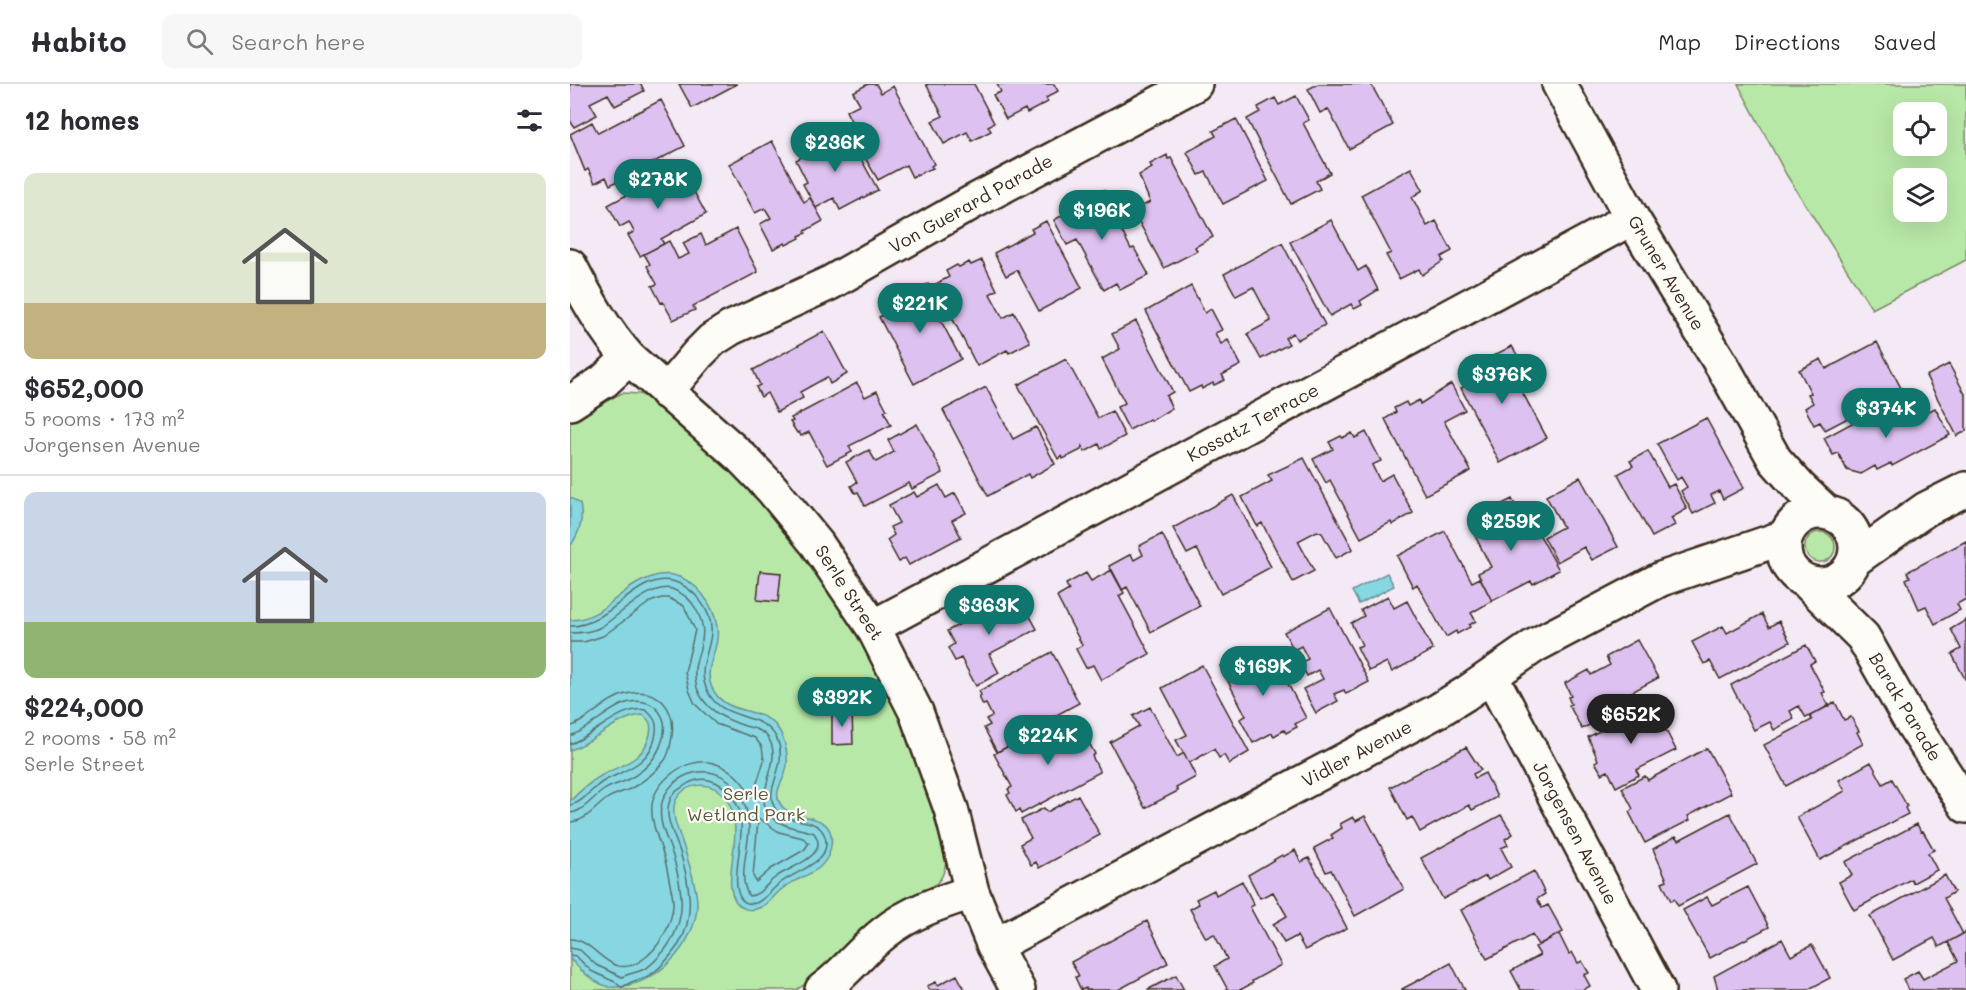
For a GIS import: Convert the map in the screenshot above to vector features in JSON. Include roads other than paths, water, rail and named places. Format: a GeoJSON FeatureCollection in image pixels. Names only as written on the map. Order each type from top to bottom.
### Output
{"type":"FeatureCollection","features":[{"type":"Feature","properties":{"kind":"street","name":"Von Guerard Parade"},"geometry":{"type":"LineString","coordinates":[[666,392],[712,340],[731,328],[830,282],[962,208],[1195,84]]}},
{"type":"Feature","properties":{"kind":"street","name":"Gruner Avenue"},"geometry":{"type":"LineString","coordinates":[[1559,84],[1632,218],[1723,367],[1775,460],[1800,488],[1833,516]]}},
{"type":"Feature","properties":{"kind":"street","name":"Kossatz Terrace"},"geometry":{"type":"LineString","coordinates":[[873,627],[1632,218]]}},
{"type":"Feature","properties":{"kind":"street","name":"Serle Street"},"geometry":{"type":"LineString","coordinates":[[570,266],[600,321],[629,358],[741,457],[772,489],[817,544],[873,627],[916,712],[951,809],[972,892],[994,946],[1018,990]]}},
{"type":"Feature","properties":{"kind":"street"},"geometry":{"type":"LineString","coordinates":[[570,403],[604,381],[629,358]]}},
{"type":"Feature","properties":{"kind":"street","name":"Gruner Avenue"},"geometry":{"type":"LineString","coordinates":[[1775,460],[1785,496],[1788,533]]}},
{"type":"Feature","properties":{"kind":"street"},"geometry":{"type":"LineString","coordinates":[[1926,509],[1879,516],[1809,514],[1798,519],[1788,533],[1784,548],[1785,558],[1790,568],[1802,579],[1819,584],[1831,582],[1842,576],[1852,563],[1926,509],[1966,489]]}},
{"type":"Feature","properties":{"kind":"street"},"geometry":{"type":"LineString","coordinates":[[1833,516],[1847,525],[1855,542],[1852,563]]}},
{"type":"Feature","properties":{"kind":"street","name":"Vidler Avenue"},"geometry":{"type":"LineString","coordinates":[[994,946],[1440,710],[1534,645],[1652,583],[1788,533]]}},
{"type":"Feature","properties":{"kind":"street","name":"Vidler Avenue"},"geometry":{"type":"LineString","coordinates":[[1717,561],[1755,565],[1802,579]]}},
{"type":"Feature","properties":{"kind":"street","name":"Barak Parade"},"geometry":{"type":"LineString","coordinates":[[1852,563],[1863,637]]}},
{"type":"Feature","properties":{"kind":"street","name":"Barak Parade"},"geometry":{"type":"LineString","coordinates":[[1802,579],[1863,637],[1908,717],[1966,806]]}},
{"type":"Feature","properties":{"kind":"street","name":"Jorgensen Avenue"},"geometry":{"type":"LineString","coordinates":[[1491,676],[1658,990]]}},
{"type":"Feature","properties":{"kind":"street"},"geometry":{"type":"LineString","coordinates":[[822,990],[884,933],[906,918],[932,905],[972,892]]}},
{"type":"Feature","properties":{"kind":"water"},"geometry":{"type":"Polygon","coordinates":[[[570,497],[580,504],[581,522],[570,547],[570,497]]]}},
{"type":"Feature","properties":{"kind":"water"},"geometry":{"type":"Polygon","coordinates":[[[1387,573],[1394,586],[1359,604],[1352,591],[1387,573]]]}},
{"type":"Feature","properties":{"kind":"water"},"geometry":{"type":"Polygon","coordinates":[[[658,575],[671,575],[689,582],[708,602],[717,627],[709,676],[715,693],[728,705],[763,716],[777,727],[785,744],[787,756],[785,774],[778,793],[779,801],[787,810],[813,818],[827,827],[831,834],[831,846],[826,860],[816,870],[786,886],[760,908],[751,910],[744,908],[732,895],[731,869],[735,824],[732,810],[725,797],[714,788],[700,785],[686,789],[676,800],[674,812],[695,888],[697,904],[690,935],[670,962],[657,973],[626,986],[609,987],[583,972],[570,959],[570,801],[595,780],[636,757],[647,744],[651,725],[643,715],[633,717],[570,750],[570,620],[590,616],[631,587],[658,575]]]}},
{"type":"Feature","properties":{"kind":"park label","name":"Serle Wetland Park"},"geometry":{"type":"Point","coordinates":[746,804]}}]}
